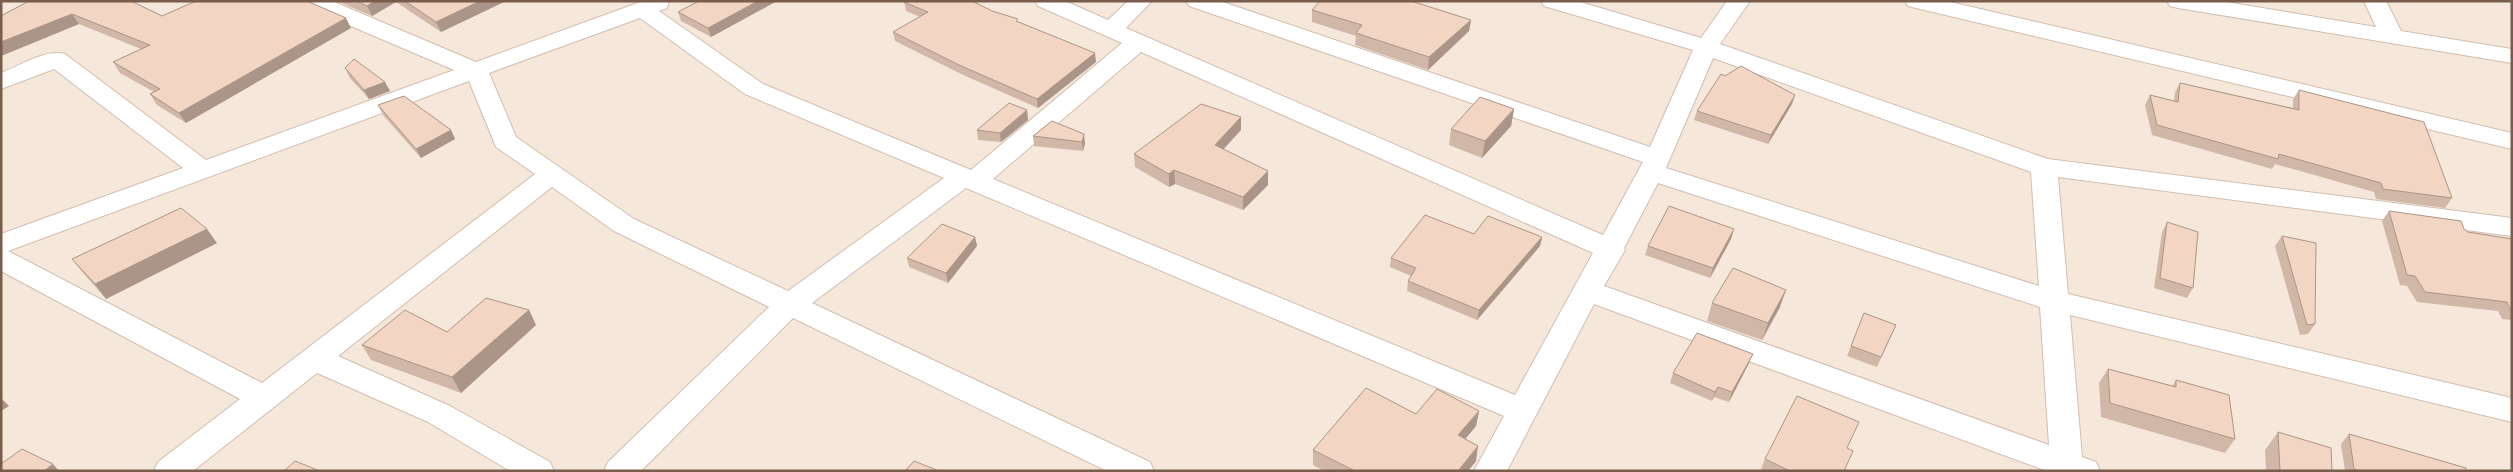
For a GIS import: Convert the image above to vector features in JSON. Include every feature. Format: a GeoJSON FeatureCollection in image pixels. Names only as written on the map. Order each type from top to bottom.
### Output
{"type":"FeatureCollection","features":[{"type":"Feature","properties":{"kind":"street"},"geometry":{"type":"LineString","coordinates":[[312,1],[476,70],[505,141],[624,225],[1138,471]]}},
{"type":"Feature","properties":{"kind":"street"},"geometry":{"type":"LineString","coordinates":[[1046,1],[1611,250]]}},
{"type":"Feature","properties":{"kind":"street"},"geometry":{"type":"LineString","coordinates":[[1110,30],[1141,1]]}},
{"type":"Feature","properties":{"kind":"street"},"geometry":{"type":"LineString","coordinates":[[1197,1],[1655,165],[2054,301],[2512,410]]}},
{"type":"Feature","properties":{"kind":"street"},"geometry":{"type":"LineString","coordinates":[[1552,1],[1706,47],[2044,167],[2512,227]]}},
{"type":"Feature","properties":{"kind":"street"},"geometry":{"type":"LineString","coordinates":[[1490,471],[1589,291],[1655,165],[1706,47],[1739,1]]}},
{"type":"Feature","properties":{"kind":"street"},"geometry":{"type":"LineString","coordinates":[[1916,1],[2512,141]]}},
{"type":"Feature","properties":{"kind":"street"},"geometry":{"type":"LineString","coordinates":[[2178,1],[2512,56]]}},
{"type":"Feature","properties":{"kind":"street"},"geometry":{"type":"LineString","coordinates":[[2375,1],[2392,36]]}},
{"type":"Feature","properties":{"kind":"street"},"geometry":{"type":"LineString","coordinates":[[1,244],[652,5],[754,89],[1523,411]]}},
{"type":"Feature","properties":{"kind":"street"},"geometry":{"type":"LineString","coordinates":[[620,471],[790,304],[968,179],[1138,42]]}},
{"type":"Feature","properties":{"kind":"street"},"geometry":{"type":"LineString","coordinates":[[1,82],[57,59],[203,170]]}},
{"type":"Feature","properties":{"kind":"street"},"geometry":{"type":"LineString","coordinates":[[1589,291],[2075,467],[2054,301],[2044,167]]}},
{"type":"Feature","properties":{"kind":"street"},"geometry":{"type":"LineString","coordinates":[[170,471],[552,174]]}},
{"type":"Feature","properties":{"kind":"street"},"geometry":{"type":"LineString","coordinates":[[1,259],[262,398]]}},
{"type":"Feature","properties":{"kind":"street"},"geometry":{"type":"LineString","coordinates":[[313,358],[438,414],[538,471]]}},
{"type":"Feature","properties":{"kind":"shaded area"},"geometry":{"type":"Polygon","coordinates":[[[1,1],[2512,1],[2512,471],[1,471],[1,1]]]}},
{"type":"Feature","properties":{"kind":"building"},"geometry":{"type":"Polygon","coordinates":[[[29,1],[131,1],[162,16],[196,1],[307,1],[346,18],[179,113],[150,94],[160,89],[113,62],[150,45],[72,14],[1,42],[1,16],[29,1]]]}},
{"type":"Feature","properties":{"kind":"building"},"geometry":{"type":"Polygon","coordinates":[[[357,1],[375,1],[367,6],[357,1]]]}},
{"type":"Feature","properties":{"kind":"building"},"geometry":{"type":"Polygon","coordinates":[[[405,1],[480,1],[436,22],[405,1]]]}},
{"type":"Feature","properties":{"kind":"building"},"geometry":{"type":"Polygon","coordinates":[[[699,1],[758,1],[708,28],[678,12],[699,1]]]}},
{"type":"Feature","properties":{"kind":"building"},"geometry":{"type":"Polygon","coordinates":[[[972,1],[1095,53],[1037,99],[959,65],[893,32],[928,12],[904,2],[972,1]]]}},
{"type":"Feature","properties":{"kind":"building"},"geometry":{"type":"Polygon","coordinates":[[[1320,1],[1411,1],[1471,20],[1429,57],[1356,33],[1362,25],[1312,10],[1320,1]]]}},
{"type":"Feature","properties":{"kind":"building"},"geometry":{"type":"Polygon","coordinates":[[[354,59],[385,82],[364,90],[345,68],[354,59]]]}},
{"type":"Feature","properties":{"kind":"building"},"geometry":{"type":"Polygon","coordinates":[[[1741,66],[1795,95],[1771,135],[1697,111],[1721,74],[1725,76],[1741,66]]]}},
{"type":"Feature","properties":{"kind":"building"},"geometry":{"type":"Polygon","coordinates":[[[2180,83],[2299,110],[2299,90],[2424,122],[2452,198],[2383,189],[2381,183],[2279,154],[2278,159],[2157,125],[2150,95],[2178,102],[2180,83]]]}},
{"type":"Feature","properties":{"kind":"building"},"geometry":{"type":"Polygon","coordinates":[[[404,96],[451,130],[416,149],[378,105],[404,96]]]}},
{"type":"Feature","properties":{"kind":"building"},"geometry":{"type":"Polygon","coordinates":[[[1480,97],[1514,109],[1485,141],[1451,129],[1480,97]]]}},
{"type":"Feature","properties":{"kind":"building"},"geometry":{"type":"Polygon","coordinates":[[[1009,103],[1027,110],[1000,133],[977,130],[1009,103]]]}},
{"type":"Feature","properties":{"kind":"building"},"geometry":{"type":"Polygon","coordinates":[[[1201,104],[1241,117],[1215,145],[1268,171],[1243,197],[1174,170],[1169,174],[1134,154],[1201,104]]]}},
{"type":"Feature","properties":{"kind":"building"},"geometry":{"type":"Polygon","coordinates":[[[1052,121],[1084,134],[1082,142],[1033,136],[1052,121]]]}},
{"type":"Feature","properties":{"kind":"building"},"geometry":{"type":"Polygon","coordinates":[[[1669,206],[1734,229],[1713,268],[1648,246],[1669,206]]]}},
{"type":"Feature","properties":{"kind":"building"},"geometry":{"type":"Polygon","coordinates":[[[181,208],[207,229],[95,284],[72,259],[181,208]]]}},
{"type":"Feature","properties":{"kind":"building"},"geometry":{"type":"Polygon","coordinates":[[[2389,211],[2461,221],[2464,229],[2468,232],[2512,239],[2512,309],[2510,309],[2507,302],[2425,292],[2415,276],[2407,275],[2389,211]]]}},
{"type":"Feature","properties":{"kind":"building"},"geometry":{"type":"Polygon","coordinates":[[[1425,215],[1474,234],[1488,216],[1542,237],[1479,310],[1408,281],[1416,268],[1391,258],[1425,215]]]}},
{"type":"Feature","properties":{"kind":"building"},"geometry":{"type":"Polygon","coordinates":[[[2167,222],[2198,232],[2193,288],[2160,278],[2167,222]]]}},
{"type":"Feature","properties":{"kind":"building"},"geometry":{"type":"Polygon","coordinates":[[[942,224],[975,237],[946,273],[907,258],[942,224]]]}},
{"type":"Feature","properties":{"kind":"building"},"geometry":{"type":"Polygon","coordinates":[[[2282,236],[2316,243],[2315,324],[2307,325],[2282,236]]]}},
{"type":"Feature","properties":{"kind":"building"},"geometry":{"type":"Polygon","coordinates":[[[1733,268],[1786,290],[1768,323],[1712,303],[1733,268]]]}},
{"type":"Feature","properties":{"kind":"building"},"geometry":{"type":"Polygon","coordinates":[[[486,298],[529,310],[452,377],[362,345],[405,310],[447,332],[486,298]]]}},
{"type":"Feature","properties":{"kind":"building"},"geometry":{"type":"Polygon","coordinates":[[[1864,313],[1896,325],[1881,357],[1851,346],[1864,313]]]}},
{"type":"Feature","properties":{"kind":"building"},"geometry":{"type":"Polygon","coordinates":[[[1697,333],[1753,354],[1732,392],[1718,387],[1715,392],[1673,373],[1697,333]]]}},
{"type":"Feature","properties":{"kind":"building"},"geometry":{"type":"Polygon","coordinates":[[[2108,369],[2176,387],[2176,380],[2229,395],[2235,439],[2110,403],[2108,369]]]}},
{"type":"Feature","properties":{"kind":"building"},"geometry":{"type":"Polygon","coordinates":[[[1366,388],[1416,414],[1437,389],[1479,411],[1458,435],[1478,446],[1458,471],[1355,471],[1313,450],[1366,388]]]}},
{"type":"Feature","properties":{"kind":"building"},"geometry":{"type":"Polygon","coordinates":[[[1797,396],[1859,422],[1847,448],[1853,451],[1844,471],[1790,471],[1765,459],[1797,396]]]}},
{"type":"Feature","properties":{"kind":"building"},"geometry":{"type":"Polygon","coordinates":[[[2278,432],[2331,448],[2332,471],[2280,471],[2278,432]]]}},
{"type":"Feature","properties":{"kind":"building"},"geometry":{"type":"Polygon","coordinates":[[[2349,434],[2466,468],[2466,471],[2359,471],[2354,469],[2349,434]]]}},
{"type":"Feature","properties":{"kind":"building"},"geometry":{"type":"Polygon","coordinates":[[[22,449],[53,464],[44,471],[1,471],[1,464],[22,449]]]}},
{"type":"Feature","properties":{"kind":"building"},"geometry":{"type":"Polygon","coordinates":[[[295,461],[320,471],[284,471],[295,461]]]}},
{"type":"Feature","properties":{"kind":"building"},"geometry":{"type":"Polygon","coordinates":[[[914,461],[939,471],[905,471],[914,461]]]}}]}
